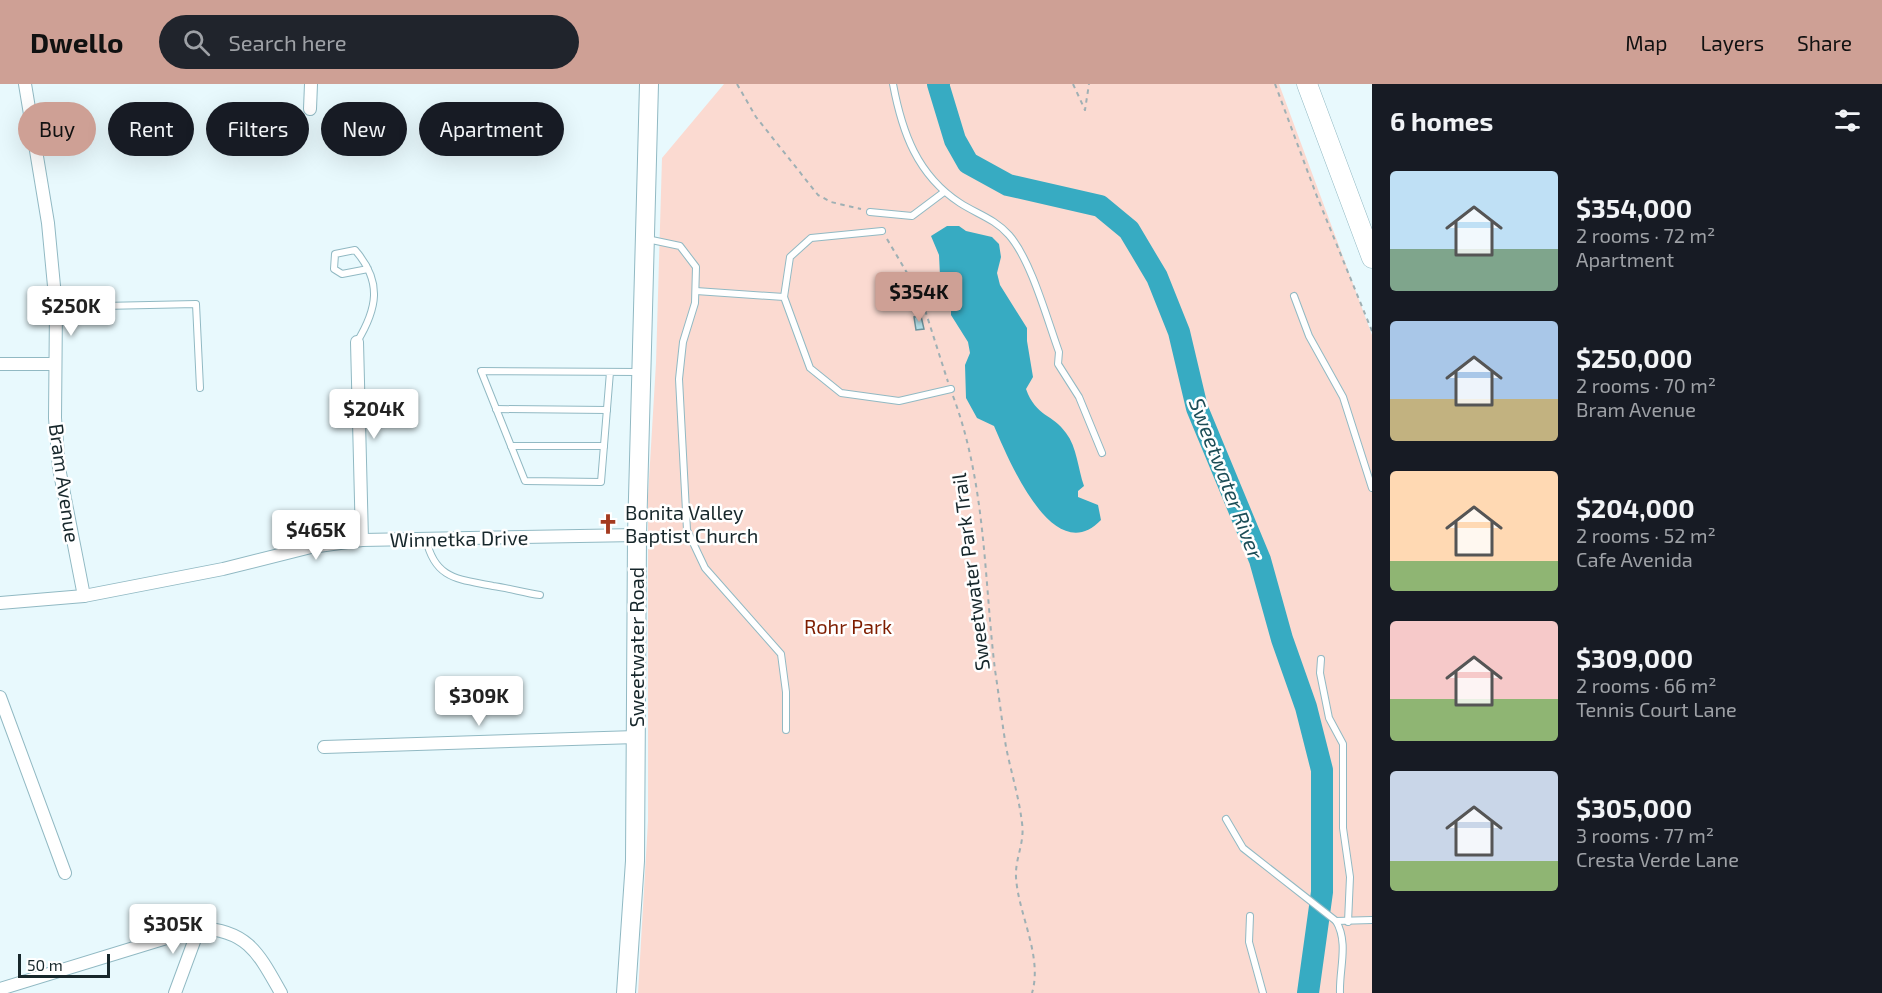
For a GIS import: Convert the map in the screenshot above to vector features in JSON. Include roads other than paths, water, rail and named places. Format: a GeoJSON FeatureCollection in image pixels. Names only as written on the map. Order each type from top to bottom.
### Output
{"type":"FeatureCollection","features":[{"type":"Feature","properties":{"kind":"main road","name":"Sweetwater Road"},"geometry":{"type":"LineString","coordinates":[[626,993],[635,861],[637,535],[650,84]]}},
{"type":"Feature","properties":{"kind":"main road"},"geometry":{"type":"LineString","coordinates":[[1307,84],[1372,258]]}},
{"type":"Feature","properties":{"kind":"street","name":"Bram Avenue"},"geometry":{"type":"LineString","coordinates":[[25,84],[48,223],[56,307],[55,418],[59,468],[84,596]]}},
{"type":"Feature","properties":{"kind":"street"},"geometry":{"type":"LineString","coordinates":[[310,109],[311,84]]}},
{"type":"Feature","properties":{"kind":"street"},"geometry":{"type":"LineString","coordinates":[[357,342],[362,540]]}},
{"type":"Feature","properties":{"kind":"street"},"geometry":{"type":"LineString","coordinates":[[0,364],[56,363]]}},
{"type":"Feature","properties":{"kind":"street","name":"Winnetka Drive"},"geometry":{"type":"LineString","coordinates":[[0,603],[84,596],[223,569],[311,547],[362,540],[637,535]]}},
{"type":"Feature","properties":{"kind":"street"},"geometry":{"type":"LineString","coordinates":[[0,697],[65,873]]}},
{"type":"Feature","properties":{"kind":"street"},"geometry":{"type":"LineString","coordinates":[[324,747],[636,738]]}},
{"type":"Feature","properties":{"kind":"street"},"geometry":{"type":"LineString","coordinates":[[0,989],[199,928],[220,929],[243,938],[260,956],[281,993]]}},
{"type":"Feature","properties":{"kind":"street"},"geometry":{"type":"LineString","coordinates":[[175,993],[199,928]]}},
{"type":"Feature","properties":{"kind":"lane"},"geometry":{"type":"LineString","coordinates":[[893,84],[899,117],[910,148],[924,170],[944,192],[995,221],[1010,236],[1023,258],[1059,352],[1058,364],[1079,397],[1102,453]]}},
{"type":"Feature","properties":{"kind":"lane"},"geometry":{"type":"LineString","coordinates":[[870,212],[912,216],[944,192]]}},
{"type":"Feature","properties":{"kind":"lane"},"geometry":{"type":"LineString","coordinates":[[882,231],[811,238],[790,257],[784,297],[810,368],[841,393],[899,401],[951,389]]}},
{"type":"Feature","properties":{"kind":"lane"},"geometry":{"type":"LineString","coordinates":[[646,239],[680,246],[696,267],[695,303],[683,342],[679,379],[687,530],[705,568],[781,654],[786,692],[786,730]]}},
{"type":"Feature","properties":{"kind":"lane"},"geometry":{"type":"LineString","coordinates":[[357,342],[368,323],[375,302],[368,269],[355,250],[335,254],[334,269],[342,274],[368,269]]}},
{"type":"Feature","properties":{"kind":"lane"},"geometry":{"type":"LineString","coordinates":[[696,291],[784,297]]}},
{"type":"Feature","properties":{"kind":"lane"},"geometry":{"type":"LineString","coordinates":[[1294,296],[1310,336],[1343,397],[1372,488]]}},
{"type":"Feature","properties":{"kind":"lane"},"geometry":{"type":"LineString","coordinates":[[56,307],[196,304],[200,388]]}},
{"type":"Feature","properties":{"kind":"lane"},"geometry":{"type":"LineString","coordinates":[[610,372],[601,482],[525,481],[482,371],[641,372]]}},
{"type":"Feature","properties":{"kind":"lane"},"geometry":{"type":"LineString","coordinates":[[496,409],[607,410]]}},
{"type":"Feature","properties":{"kind":"lane"},"geometry":{"type":"LineString","coordinates":[[511,446],[604,446]]}},
{"type":"Feature","properties":{"kind":"lane"},"geometry":{"type":"LineString","coordinates":[[426,539],[429,554],[447,575],[476,584],[540,595]]}},
{"type":"Feature","properties":{"kind":"lane"},"geometry":{"type":"LineString","coordinates":[[1321,659],[1320,673],[1329,718],[1343,744],[1343,828],[1350,877],[1348,922]]}},
{"type":"Feature","properties":{"kind":"lane"},"geometry":{"type":"LineString","coordinates":[[1226,819],[1243,848],[1301,891],[1336,921],[1342,944],[1340,993]]}},
{"type":"Feature","properties":{"kind":"lane"},"geometry":{"type":"LineString","coordinates":[[1250,916],[1249,942],[1263,993]]}},
{"type":"Feature","properties":{"kind":"lane"},"geometry":{"type":"LineString","coordinates":[[1336,921],[1372,920]]}},
{"type":"Feature","properties":{"kind":"water"},"geometry":{"type":"Polygon","coordinates":[[[947,226],[959,226],[966,231],[992,237],[999,244],[1001,257],[997,273],[1000,285],[1027,328],[1033,377],[1026,389],[1035,405],[1056,422],[1070,439],[1084,486],[1078,491],[1078,497],[1098,505],[1101,520],[1083,532],[1066,531],[1050,521],[1035,504],[1021,483],[994,426],[977,418],[966,398],[965,365],[970,353],[968,342],[951,315],[951,307],[940,276],[939,255],[931,236],[947,226]]]}},
{"type":"Feature","properties":{"kind":"water"},"geometry":{"type":"Polygon","coordinates":[[[1314,791],[1320,791],[1318,904],[1305,993],[1302,993],[1314,904],[1314,791]]]}},
{"type":"Feature","properties":{"kind":"waterway","name":"Sweetwater River"},"geometry":{"type":"LineString","coordinates":[[938,84],[955,140],[968,163],[1008,185],[1100,206],[1129,230],[1157,277],[1179,332],[1197,408],[1260,560],[1282,639],[1306,707],[1322,770],[1322,892],[1308,993]]}},
{"type":"Feature","properties":{"kind":"waterway"},"geometry":{"type":"LineString","coordinates":[[940,91],[948,84]]}},
{"type":"Feature","properties":{"kind":"place","name":"Bonita Valley Baptist Church"},"geometry":{"type":"Point","coordinates":[608,524]}},
{"type":"Feature","properties":{"kind":"park label","name":"Rohr Park"},"geometry":{"type":"Point","coordinates":[848,626]}}]}
